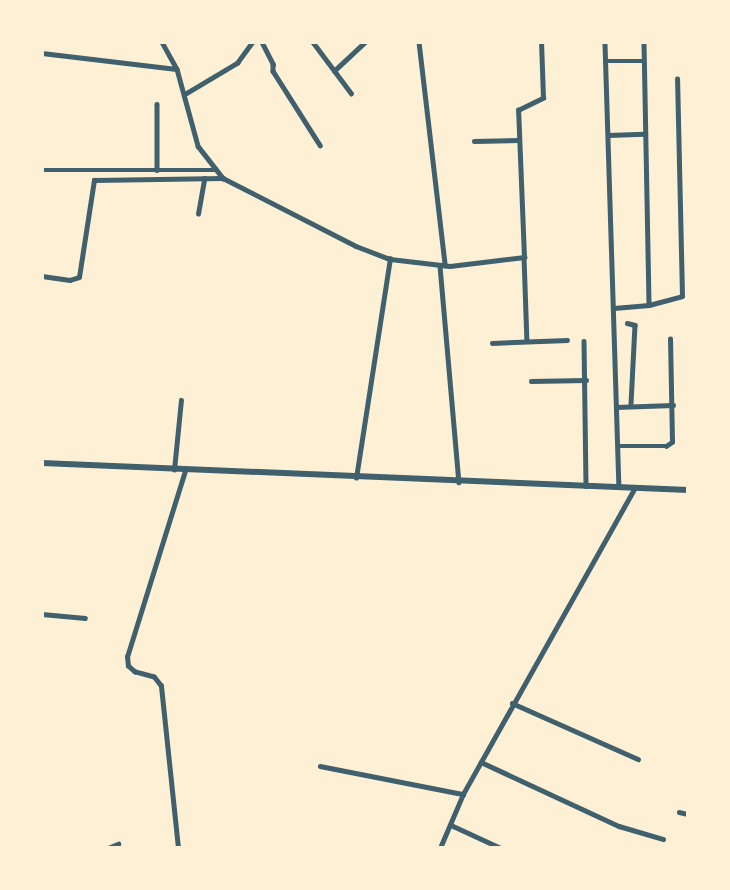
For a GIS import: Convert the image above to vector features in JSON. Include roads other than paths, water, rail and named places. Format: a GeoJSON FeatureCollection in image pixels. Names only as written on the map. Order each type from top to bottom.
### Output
{"type":"FeatureCollection","features":[{"type":"Feature","properties":{"kind":"street"},"geometry":{"type":"LineString","coordinates":[[162,42],[177,69],[198,146],[214,170],[223,178],[314,226],[390,259],[442,265],[524,258]]}},
{"type":"Feature","properties":{"kind":"street"},"geometry":{"type":"LineString","coordinates":[[185,94],[237,63],[252,42]]}},
{"type":"Feature","properties":{"kind":"street"},"geometry":{"type":"LineString","coordinates":[[262,42],[273,63],[273,71],[320,145]]}},
{"type":"Feature","properties":{"kind":"street"},"geometry":{"type":"LineString","coordinates":[[313,42],[351,93]]}},
{"type":"Feature","properties":{"kind":"street"},"geometry":{"type":"LineString","coordinates":[[334,70],[364,42]]}},
{"type":"Feature","properties":{"kind":"street"},"geometry":{"type":"LineString","coordinates":[[419,42],[442,265],[459,482]]}},
{"type":"Feature","properties":{"kind":"street"},"geometry":{"type":"LineString","coordinates":[[527,341],[519,107],[543,98],[541,42]]}},
{"type":"Feature","properties":{"kind":"street"},"geometry":{"type":"LineString","coordinates":[[644,42],[649,305]]}},
{"type":"Feature","properties":{"kind":"street"},"geometry":{"type":"LineString","coordinates":[[605,44],[616,407],[620,446],[619,487]]}},
{"type":"Feature","properties":{"kind":"street"},"geometry":{"type":"LineString","coordinates":[[42,53],[177,69]]}},
{"type":"Feature","properties":{"kind":"street"},"geometry":{"type":"LineString","coordinates":[[605,61],[644,61]]}},
{"type":"Feature","properties":{"kind":"street"},"geometry":{"type":"LineString","coordinates":[[614,308],[649,305],[679,299],[684,292],[677,79]]}},
{"type":"Feature","properties":{"kind":"street"},"geometry":{"type":"LineString","coordinates":[[157,104],[157,170]]}},
{"type":"Feature","properties":{"kind":"street"},"geometry":{"type":"LineString","coordinates":[[608,135],[644,134]]}},
{"type":"Feature","properties":{"kind":"street"},"geometry":{"type":"LineString","coordinates":[[474,141],[519,140]]}},
{"type":"Feature","properties":{"kind":"street"},"geometry":{"type":"LineString","coordinates":[[42,170],[214,170]]}},
{"type":"Feature","properties":{"kind":"street"},"geometry":{"type":"LineString","coordinates":[[198,214],[204,178]]}},
{"type":"Feature","properties":{"kind":"street"},"geometry":{"type":"LineString","coordinates":[[42,276],[70,280],[79,277],[94,180],[223,178]]}},
{"type":"Feature","properties":{"kind":"street"},"geometry":{"type":"LineString","coordinates":[[356,478],[390,259]]}},
{"type":"Feature","properties":{"kind":"street"},"geometry":{"type":"LineString","coordinates":[[627,323],[635,325],[631,405]]}},
{"type":"Feature","properties":{"kind":"street"},"geometry":{"type":"LineString","coordinates":[[620,446],[666,446],[672,442],[670,339]]}},
{"type":"Feature","properties":{"kind":"street"},"geometry":{"type":"LineString","coordinates":[[492,343],[567,340]]}},
{"type":"Feature","properties":{"kind":"street"},"geometry":{"type":"LineString","coordinates":[[584,341],[586,486]]}},
{"type":"Feature","properties":{"kind":"street"},"geometry":{"type":"LineString","coordinates":[[531,381],[586,380]]}},
{"type":"Feature","properties":{"kind":"street"},"geometry":{"type":"LineString","coordinates":[[174,470],[181,399]]}},
{"type":"Feature","properties":{"kind":"street"},"geometry":{"type":"LineString","coordinates":[[616,407],[673,405]]}},
{"type":"Feature","properties":{"kind":"street"},"geometry":{"type":"LineString","coordinates":[[42,463],[185,471],[688,490]]}},
{"type":"Feature","properties":{"kind":"street"},"geometry":{"type":"LineString","coordinates":[[178,848],[161,686],[154,678],[135,672],[128,666],[127,657],[185,471]]}},
{"type":"Feature","properties":{"kind":"street"},"geometry":{"type":"LineString","coordinates":[[440,848],[463,794],[512,703],[635,488]]}},
{"type":"Feature","properties":{"kind":"street"},"geometry":{"type":"LineString","coordinates":[[42,614],[85,618]]}},
{"type":"Feature","properties":{"kind":"street"},"geometry":{"type":"LineString","coordinates":[[512,703],[638,759]]}},
{"type":"Feature","properties":{"kind":"street"},"geometry":{"type":"LineString","coordinates":[[481,762],[619,826],[663,839]]}},
{"type":"Feature","properties":{"kind":"street"},"geometry":{"type":"LineString","coordinates":[[320,766],[463,794]]}},
{"type":"Feature","properties":{"kind":"street"},"geometry":{"type":"LineString","coordinates":[[679,812],[688,814]]}},
{"type":"Feature","properties":{"kind":"street"},"geometry":{"type":"LineString","coordinates":[[451,825],[501,848]]}},
{"type":"Feature","properties":{"kind":"street"},"geometry":{"type":"LineString","coordinates":[[108,848],[118,844]]}}]}
